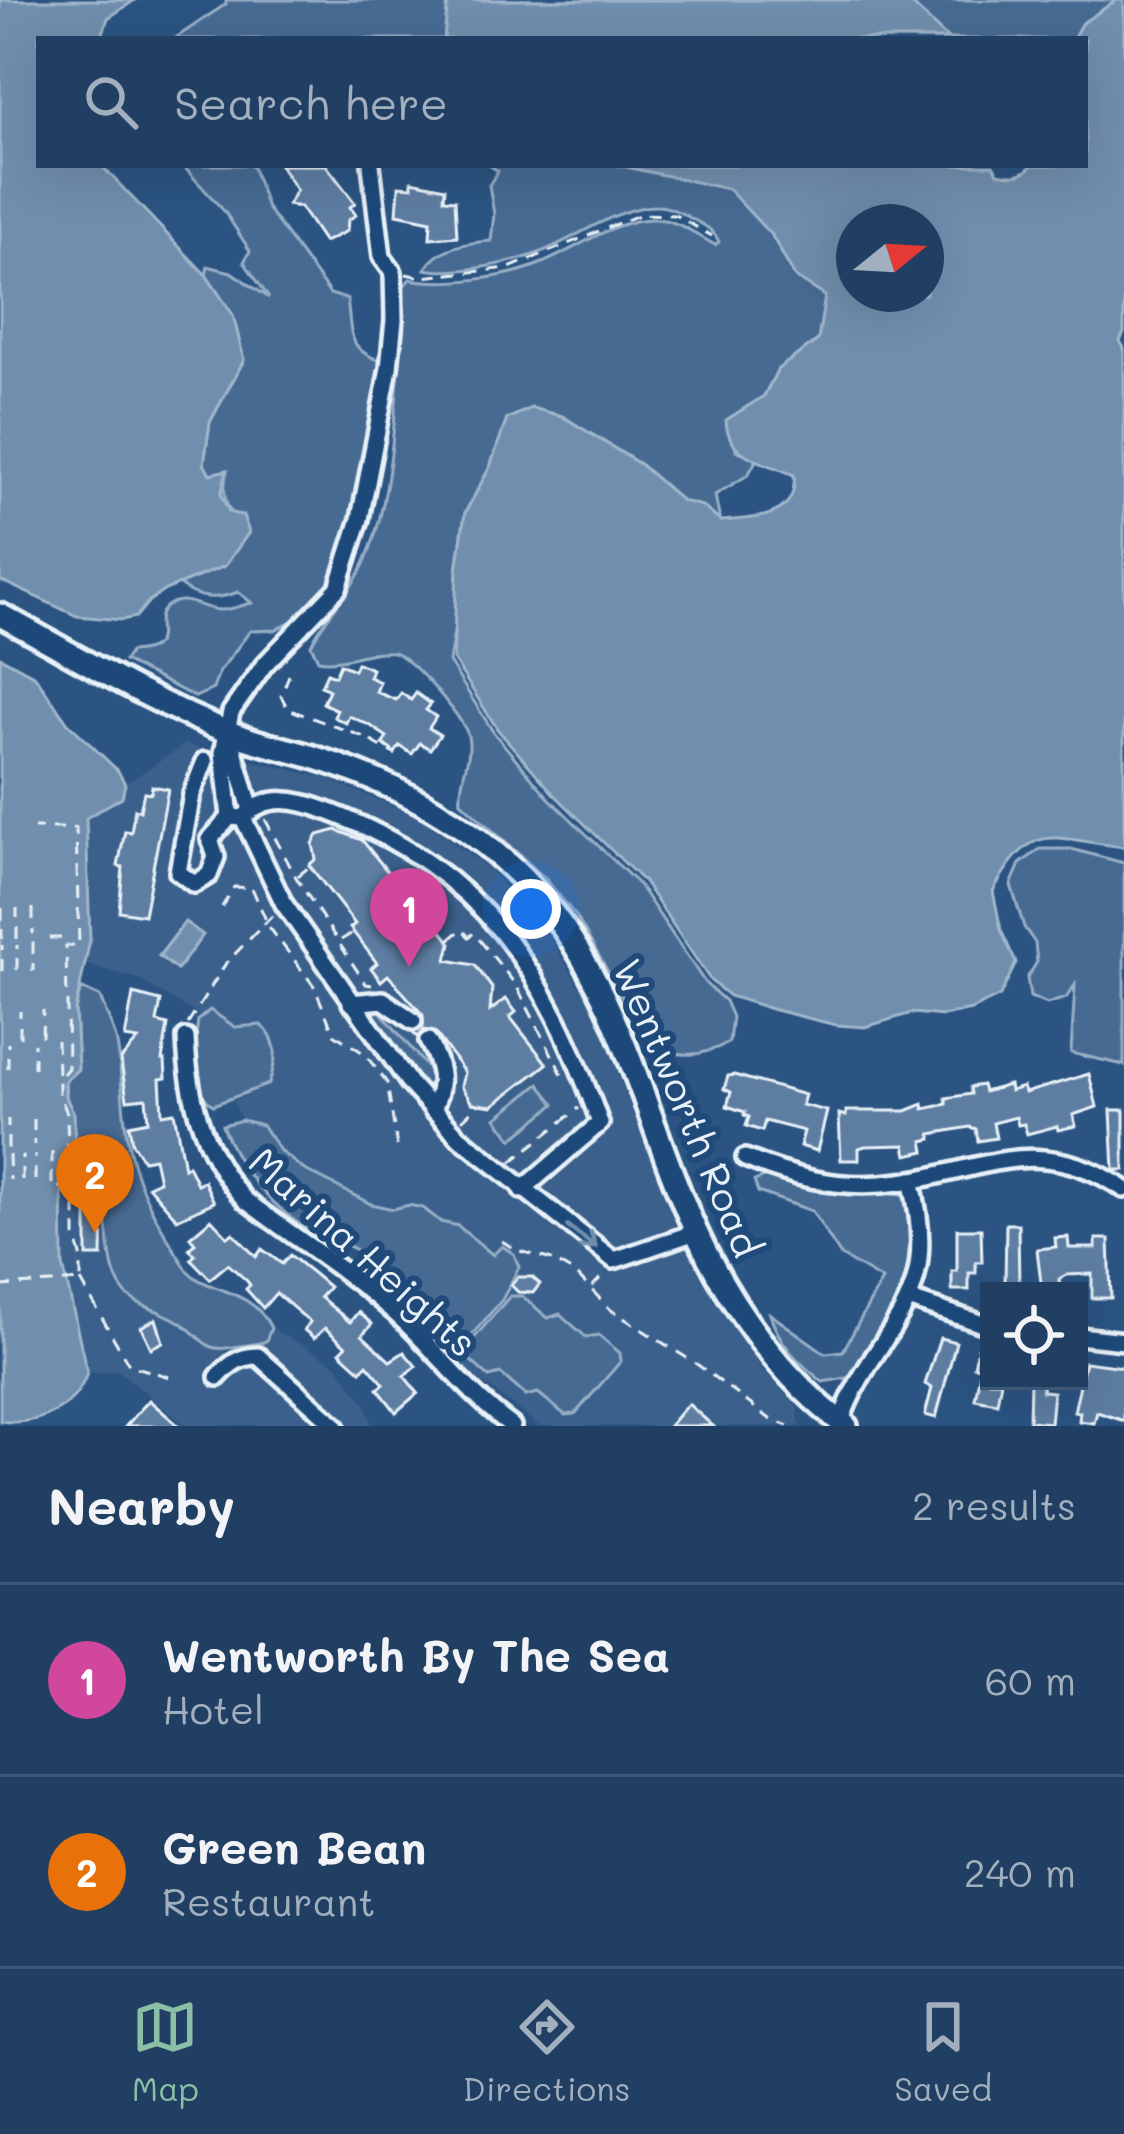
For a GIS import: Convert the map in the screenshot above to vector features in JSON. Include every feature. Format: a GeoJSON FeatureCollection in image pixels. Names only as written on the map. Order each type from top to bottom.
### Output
{"type":"FeatureCollection","features":[{"type":"Feature","properties":{"kind":"main road","name":"Wentworth Road"},"geometry":{"type":"LineString","coordinates":[[0,615],[229,733],[360,772],[424,802],[483,843],[535,892],[578,949],[612,1012],[696,1232],[751,1326],[839,1425]]}},
{"type":"Feature","properties":{"kind":"street"},"geometry":{"type":"LineString","coordinates":[[371,168],[382,257],[393,272],[389,368],[348,566],[338,588],[257,673],[232,712],[229,733],[246,813],[284,904],[351,1003],[459,1137],[614,1260],[696,1232]]}},
{"type":"Feature","properties":{"kind":"street"},"geometry":{"type":"LineString","coordinates":[[205,761],[192,794],[178,872],[194,884],[204,881],[214,866],[210,839]]}},
{"type":"Feature","properties":{"kind":"street"},"geometry":{"type":"LineString","coordinates":[[183,843],[198,844],[246,813],[293,800],[376,831],[412,852],[480,906],[523,956],[565,1031],[600,1123],[522,1190]]}},
{"type":"Feature","properties":{"kind":"street"},"geometry":{"type":"LineString","coordinates":[[351,1003],[383,1000],[413,1021]]}},
{"type":"Feature","properties":{"kind":"street","name":"Marina Heights"},"geometry":{"type":"LineString","coordinates":[[185,1038],[198,1116],[215,1160],[230,1183],[245,1200],[358,1281],[468,1391],[512,1426]]}},
{"type":"Feature","properties":{"kind":"street"},"geometry":{"type":"LineString","coordinates":[[428,1041],[442,1072],[442,1091],[433,1110]]}},
{"type":"Feature","properties":{"kind":"street"},"geometry":{"type":"LineString","coordinates":[[745,1158],[826,1183],[882,1184],[990,1162],[1042,1158],[1075,1163],[1124,1189]]}},
{"type":"Feature","properties":{"kind":"street"},"geometry":{"type":"LineString","coordinates":[[839,1425],[911,1300],[921,1234],[911,1180]]}},
{"type":"Feature","properties":{"kind":"street"},"geometry":{"type":"LineString","coordinates":[[911,1300],[980,1323]]}},
{"type":"Feature","properties":{"kind":"street"},"geometry":{"type":"LineString","coordinates":[[1088,1337],[1124,1341]]}},
{"type":"Feature","properties":{"kind":"street"},"geometry":{"type":"LineString","coordinates":[[218,1378],[244,1356],[258,1356],[337,1426]]}},
{"type":"Feature","properties":{"kind":"path"},"geometry":{"type":"LineString","coordinates":[[393,272],[421,277],[508,268],[641,214],[676,215],[712,236]]}},
{"type":"Feature","properties":{"kind":"path"},"geometry":{"type":"LineString","coordinates":[[289,675],[281,696],[288,710],[364,737],[396,755]]}},
{"type":"Feature","properties":{"kind":"path"},"geometry":{"type":"LineString","coordinates":[[246,813],[296,877],[366,984],[378,986]]}},
{"type":"Feature","properties":{"kind":"path"},"geometry":{"type":"LineString","coordinates":[[34,828],[76,828],[79,945],[66,946]]}},
{"type":"Feature","properties":{"kind":"path"},"geometry":{"type":"LineString","coordinates":[[296,877],[310,868],[315,873]]}},
{"type":"Feature","properties":{"kind":"path"},"geometry":{"type":"LineString","coordinates":[[222,907],[234,887],[252,888],[266,922],[314,986],[337,1033],[365,1054],[387,1084],[397,1146]]}},
{"type":"Feature","properties":{"kind":"path"},"geometry":{"type":"LineString","coordinates":[[185,1038],[194,1012],[226,963],[284,904]]}},
{"type":"Feature","properties":{"kind":"path"},"geometry":{"type":"LineString","coordinates":[[2,908],[2,970]]}},
{"type":"Feature","properties":{"kind":"path"},"geometry":{"type":"LineString","coordinates":[[17,908],[17,970]]}},
{"type":"Feature","properties":{"kind":"path"},"geometry":{"type":"LineString","coordinates":[[33,908],[33,934]]}},
{"type":"Feature","properties":{"kind":"path"},"geometry":{"type":"LineString","coordinates":[[448,940],[462,929],[470,937],[474,932],[522,997],[559,1073],[569,1071]]}},
{"type":"Feature","properties":{"kind":"path"},"geometry":{"type":"LineString","coordinates":[[339,941],[354,932]]}},
{"type":"Feature","properties":{"kind":"path"},"geometry":{"type":"LineString","coordinates":[[49,938],[62,938],[66,946],[68,1067],[58,1078]]}},
{"type":"Feature","properties":{"kind":"path"},"geometry":{"type":"LineString","coordinates":[[32,942],[33,970]]}},
{"type":"Feature","properties":{"kind":"path"},"geometry":{"type":"LineString","coordinates":[[42,1037],[43,1010]]}},
{"type":"Feature","properties":{"kind":"path"},"geometry":{"type":"LineString","coordinates":[[20,1011],[20,1037]]}},
{"type":"Feature","properties":{"kind":"path"},"geometry":{"type":"LineString","coordinates":[[58,1040],[58,1094],[68,1113],[68,1152],[75,1164],[81,1281],[129,1365],[173,1378]]}},
{"type":"Feature","properties":{"kind":"path"},"geometry":{"type":"LineString","coordinates":[[8,1043],[8,1068]]}},
{"type":"Feature","properties":{"kind":"path"},"geometry":{"type":"LineString","coordinates":[[34,1043],[34,1068]]}},
{"type":"Feature","properties":{"kind":"path"},"geometry":{"type":"LineString","coordinates":[[454,1111],[458,1123],[479,1104]]}},
{"type":"Feature","properties":{"kind":"path"},"geometry":{"type":"LineString","coordinates":[[502,1160],[512,1162],[584,1104]]}},
{"type":"Feature","properties":{"kind":"path"},"geometry":{"type":"LineString","coordinates":[[8,1119],[10,1180]]}},
{"type":"Feature","properties":{"kind":"path"},"geometry":{"type":"LineString","coordinates":[[34,1119],[34,1144]]}},
{"type":"Feature","properties":{"kind":"path"},"geometry":{"type":"LineString","coordinates":[[52,1151],[52,1187],[75,1187]]}},
{"type":"Feature","properties":{"kind":"path"},"geometry":{"type":"LineString","coordinates":[[22,1155],[22,1180]]}},
{"type":"Feature","properties":{"kind":"path"},"geometry":{"type":"LineString","coordinates":[[35,1155],[35,1180]]}},
{"type":"Feature","properties":{"kind":"path"},"geometry":{"type":"LineString","coordinates":[[502,1241],[553,1260],[611,1310],[698,1365],[770,1419],[788,1426]]}},
{"type":"Feature","properties":{"kind":"path"},"geometry":{"type":"LineString","coordinates":[[590,1288],[609,1269]]}},
{"type":"Feature","properties":{"kind":"path"},"geometry":{"type":"LineString","coordinates":[[0,1286],[81,1281]]}},
{"type":"Feature","properties":{"kind":"shaded area"},"geometry":{"type":"Polygon","coordinates":[[[0,0],[135,0],[108,18],[102,36],[36,36],[36,168],[104,168],[206,275],[233,315],[244,360],[210,422],[204,464],[210,474],[227,470],[221,494],[229,512],[243,516],[249,532],[225,566],[165,590],[136,617],[122,620],[77,616],[0,580],[0,0]]]}},
{"type":"Feature","properties":{"kind":"shaded area"},"geometry":{"type":"Polygon","coordinates":[[[226,0],[1117,0],[1081,24],[1075,36],[178,36],[226,0]]]}},
{"type":"Feature","properties":{"kind":"shaded area"},"geometry":{"type":"Polygon","coordinates":[[[448,0],[908,0],[945,36],[444,36],[448,0]]]}},
{"type":"Feature","properties":{"kind":"shaded area"},"geometry":{"type":"Polygon","coordinates":[[[1124,0],[1124,333],[1120,341],[1124,348],[1124,847],[1061,838],[1033,843],[1020,852],[993,891],[1001,930],[1016,963],[1000,996],[971,1010],[943,1016],[912,1013],[865,1027],[836,1025],[729,996],[711,981],[644,882],[553,793],[498,730],[453,659],[465,513],[490,467],[507,419],[532,408],[562,416],[641,465],[682,501],[702,506],[720,521],[759,517],[781,509],[789,501],[794,475],[740,450],[726,420],[764,396],[778,369],[818,340],[825,296],[795,277],[772,236],[728,189],[631,168],[995,168],[1013,175],[1029,168],[1088,168],[1088,36],[1075,36],[1081,24],[1124,0]]]}},
{"type":"Feature","properties":{"kind":"shaded area"},"geometry":{"type":"Polygon","coordinates":[[[185,168],[253,168],[267,208],[330,294],[347,299],[356,345],[382,361],[339,571],[297,618],[275,630],[250,631],[219,672],[213,689],[195,697],[124,661],[130,652],[159,641],[161,614],[173,603],[187,601],[223,610],[252,603],[238,592],[207,597],[179,584],[225,566],[249,532],[227,505],[227,471],[210,474],[204,464],[210,422],[244,360],[233,315],[206,275],[208,266],[231,272],[269,298],[244,262],[250,251],[225,212],[185,168]]]}},
{"type":"Feature","properties":{"kind":"shaded area"},"geometry":{"type":"Polygon","coordinates":[[[494,168],[812,168],[836,243],[836,303],[822,323],[818,340],[778,369],[764,396],[732,418],[736,450],[757,459],[748,475],[715,495],[720,521],[702,506],[682,501],[641,465],[562,416],[531,408],[507,419],[490,467],[465,513],[449,662],[494,733],[549,798],[639,885],[706,984],[725,1001],[732,1017],[729,1042],[709,1051],[682,1054],[651,1047],[576,916],[545,878],[461,802],[468,736],[423,675],[393,652],[327,661],[318,660],[311,645],[362,568],[380,518],[393,438],[403,287],[410,279],[458,281],[511,273],[640,220],[671,222],[715,245],[719,242],[708,228],[680,212],[643,207],[525,258],[465,270],[425,269],[446,251],[491,241],[494,214],[489,185],[498,171],[494,168]]]}},
{"type":"Feature","properties":{"kind":"shaded area"},"geometry":{"type":"Polygon","coordinates":[[[0,657],[35,676],[68,723],[118,771],[125,784],[122,797],[86,818],[90,940],[75,1010],[78,1069],[65,1081],[65,1096],[74,1113],[75,1147],[62,1185],[63,1265],[87,1373],[64,1406],[41,1418],[14,1422],[0,1421],[0,657]]]}},
{"type":"Feature","properties":{"kind":"shaded area"},"geometry":{"type":"Polygon","coordinates":[[[185,744],[325,778],[417,816],[490,870],[547,932],[595,1013],[675,1225],[702,1280],[762,1369],[797,1406],[800,1426],[539,1426],[451,1358],[502,1300],[514,1277],[494,1256],[458,1226],[441,1222],[423,1208],[371,1204],[303,1169],[280,1152],[262,1125],[242,1120],[233,1101],[269,1084],[261,1025],[235,1027],[210,1011],[202,1017],[138,979],[87,964],[86,817],[107,809],[122,797],[125,784],[185,744]]]}},
{"type":"Feature","properties":{"kind":"shaded area"},"geometry":{"type":"Polygon","coordinates":[[[1040,849],[1071,849],[1124,863],[1124,1065],[1071,1053],[1075,985],[1066,998],[1047,1004],[1030,997],[1027,978],[1037,962],[1035,943],[1024,927],[1011,885],[1020,864],[1040,849]]]}},
{"type":"Feature","properties":{"kind":"shaded area"},"geometry":{"type":"Polygon","coordinates":[[[185,922],[203,935],[177,970],[159,956],[185,922]]]}},
{"type":"Feature","properties":{"kind":"shaded area"},"geometry":{"type":"Polygon","coordinates":[[[81,988],[100,997],[115,1036],[129,1145],[154,1214],[193,1276],[252,1304],[262,1314],[271,1328],[266,1341],[228,1348],[208,1346],[177,1321],[132,1299],[117,1279],[99,1184],[75,1147],[65,1089],[65,1081],[78,1069],[75,1010],[81,988]]]}},
{"type":"Feature","properties":{"kind":"shaded area"},"geometry":{"type":"Polygon","coordinates":[[[210,1010],[235,1027],[261,1025],[272,1038],[275,1052],[269,1084],[213,1105],[199,1089],[195,1066],[198,1020],[210,1010]]]}},
{"type":"Feature","properties":{"kind":"shaded area"},"geometry":{"type":"Polygon","coordinates":[[[379,1010],[431,1072],[430,1085],[421,1085],[372,1022],[371,1016],[379,1010]]]}},
{"type":"Feature","properties":{"kind":"shaded area"},"geometry":{"type":"Polygon","coordinates":[[[539,1084],[555,1104],[512,1139],[496,1118],[539,1084]]]}},
{"type":"Feature","properties":{"kind":"shaded area"},"geometry":{"type":"Polygon","coordinates":[[[242,1120],[262,1125],[281,1152],[303,1169],[371,1204],[423,1208],[441,1222],[458,1226],[493,1255],[502,1246],[514,1254],[519,1267],[502,1300],[457,1352],[435,1341],[377,1288],[375,1266],[349,1246],[302,1226],[260,1188],[222,1125],[242,1120]]]}},
{"type":"Feature","properties":{"kind":"shaded area"},"geometry":{"type":"Polygon","coordinates":[[[75,1147],[92,1163],[111,1237],[162,1311],[198,1339],[228,1352],[266,1341],[271,1328],[336,1364],[366,1405],[372,1425],[186,1426],[119,1371],[87,1373],[63,1265],[62,1185],[75,1147]]]}},
{"type":"Feature","properties":{"kind":"shaded area"},"geometry":{"type":"Polygon","coordinates":[[[767,1176],[826,1193],[895,1192],[904,1196],[911,1219],[909,1268],[892,1316],[852,1377],[823,1382],[791,1352],[770,1314],[825,1353],[843,1351],[882,1280],[841,1256],[812,1211],[758,1192],[754,1181],[767,1176]]]}},
{"type":"Feature","properties":{"kind":"shaded area"},"geometry":{"type":"Polygon","coordinates":[[[510,1296],[522,1296],[548,1318],[560,1314],[586,1337],[599,1335],[620,1353],[621,1361],[575,1414],[565,1415],[538,1393],[526,1396],[501,1374],[489,1377],[470,1360],[469,1344],[510,1296]]]}},
{"type":"Feature","properties":{"kind":"building"},"geometry":{"type":"Polygon","coordinates":[[[282,168],[328,168],[355,203],[350,207],[356,215],[348,220],[347,231],[324,242],[300,207],[288,205],[296,190],[282,168]]]}},
{"type":"Feature","properties":{"kind":"building"},"geometry":{"type":"Polygon","coordinates":[[[412,181],[445,188],[444,199],[455,200],[457,236],[430,238],[431,221],[397,214],[399,186],[412,187],[412,181]]]}},
{"type":"Feature","properties":{"kind":"building"},"geometry":{"type":"Polygon","coordinates":[[[357,663],[372,669],[369,677],[380,682],[376,692],[396,700],[401,693],[411,700],[416,693],[431,704],[426,710],[436,717],[429,728],[440,735],[430,749],[420,743],[412,754],[400,746],[395,753],[383,744],[387,737],[371,726],[349,716],[346,723],[334,717],[337,710],[323,703],[329,690],[321,686],[327,673],[335,676],[340,664],[354,670],[357,663]]]}},
{"type":"Feature","properties":{"kind":"building"},"geometry":{"type":"Polygon","coordinates":[[[152,786],[168,789],[144,915],[119,911],[123,867],[118,866],[125,831],[131,832],[135,809],[140,811],[144,792],[151,793],[152,786]]]}},
{"type":"Feature","properties":{"kind":"building"},"geometry":{"type":"Polygon","coordinates":[[[336,830],[362,840],[400,887],[411,890],[451,943],[447,960],[475,965],[492,988],[490,1011],[506,999],[516,1012],[510,1017],[547,1064],[492,1106],[472,1103],[461,1087],[464,1072],[435,1032],[424,1030],[417,1037],[413,1033],[423,1027],[423,1015],[388,975],[381,981],[371,968],[377,963],[350,928],[355,924],[309,865],[316,859],[313,844],[318,835],[336,830]]]}},
{"type":"Feature","properties":{"kind":"building"},"geometry":{"type":"Polygon","coordinates":[[[133,994],[161,1001],[157,1022],[168,1025],[162,1060],[166,1078],[160,1079],[162,1114],[174,1112],[184,1168],[188,1165],[197,1184],[204,1181],[214,1202],[177,1219],[148,1186],[159,1181],[154,1158],[143,1160],[132,1143],[129,1125],[148,1121],[146,1098],[127,1100],[122,1068],[121,1059],[138,1040],[125,1038],[133,994]]]}},
{"type":"Feature","properties":{"kind":"building"},"geometry":{"type":"Polygon","coordinates":[[[1089,1074],[1097,1107],[1073,1115],[1076,1126],[1027,1134],[1016,1117],[993,1123],[996,1138],[978,1141],[976,1129],[970,1127],[931,1134],[932,1139],[923,1141],[925,1151],[907,1155],[905,1145],[865,1146],[859,1148],[859,1160],[841,1160],[839,1114],[846,1116],[846,1111],[906,1111],[923,1104],[924,1109],[947,1104],[946,1098],[971,1094],[970,1087],[982,1085],[984,1092],[1009,1085],[1010,1091],[1023,1087],[1025,1093],[1089,1074]]]}},
{"type":"Feature","properties":{"kind":"building"},"geometry":{"type":"Polygon","coordinates":[[[728,1076],[805,1095],[802,1105],[827,1111],[817,1151],[800,1146],[804,1131],[765,1121],[762,1131],[746,1126],[749,1117],[745,1112],[727,1106],[731,1092],[724,1089],[728,1076]]]}},
{"type":"Feature","properties":{"kind":"building"},"geometry":{"type":"Polygon","coordinates":[[[1111,1110],[1124,1110],[1124,1170],[1114,1170],[1111,1110]]]}},
{"type":"Feature","properties":{"kind":"building"},"geometry":{"type":"Polygon","coordinates":[[[87,1210],[103,1210],[102,1256],[87,1256],[87,1210]]]}},
{"type":"Feature","properties":{"kind":"building"},"geometry":{"type":"Polygon","coordinates":[[[211,1219],[256,1257],[262,1249],[282,1264],[290,1255],[315,1275],[329,1287],[320,1297],[350,1322],[358,1312],[372,1324],[362,1335],[390,1361],[404,1352],[416,1366],[404,1376],[418,1393],[396,1412],[378,1389],[384,1384],[367,1364],[361,1371],[340,1352],[346,1346],[325,1328],[314,1338],[304,1330],[310,1322],[276,1293],[263,1308],[246,1289],[247,1281],[228,1264],[210,1279],[191,1259],[195,1255],[189,1249],[195,1243],[190,1237],[211,1219]]]}},
{"type":"Feature","properties":{"kind":"building"},"geometry":{"type":"Polygon","coordinates":[[[1006,1224],[1018,1224],[1019,1282],[1005,1282],[1006,1224]]]}},
{"type":"Feature","properties":{"kind":"building"},"geometry":{"type":"Polygon","coordinates":[[[957,1229],[981,1229],[982,1262],[976,1262],[976,1273],[969,1273],[969,1290],[952,1290],[957,1229]]]}},
{"type":"Feature","properties":{"kind":"building"},"geometry":{"type":"Polygon","coordinates":[[[1068,1237],[1069,1248],[1096,1248],[1096,1239],[1109,1239],[1111,1298],[1092,1298],[1092,1274],[1041,1282],[1037,1249],[1056,1247],[1055,1238],[1068,1237]]]}},
{"type":"Feature","properties":{"kind":"building"},"geometry":{"type":"Polygon","coordinates":[[[518,1277],[532,1277],[540,1284],[533,1293],[518,1292],[511,1285],[518,1277]]]}},
{"type":"Feature","properties":{"kind":"building"},"geometry":{"type":"Polygon","coordinates":[[[156,1319],[163,1342],[151,1348],[141,1327],[156,1319]]]}},
{"type":"Feature","properties":{"kind":"building"},"geometry":{"type":"Polygon","coordinates":[[[940,1338],[956,1342],[936,1418],[925,1415],[932,1388],[925,1384],[940,1338]]]}},
{"type":"Feature","properties":{"kind":"building"},"geometry":{"type":"Polygon","coordinates":[[[1088,1362],[1124,1367],[1124,1421],[1097,1412],[1094,1423],[1079,1421],[1080,1412],[1074,1412],[1079,1390],[1088,1390],[1088,1362]]]}},
{"type":"Feature","properties":{"kind":"building"},"geometry":{"type":"Polygon","coordinates":[[[980,1372],[980,1390],[999,1390],[997,1403],[975,1399],[980,1372]]]}},
{"type":"Feature","properties":{"kind":"building"},"geometry":{"type":"Polygon","coordinates":[[[1030,1390],[1053,1392],[1050,1423],[1029,1421],[1030,1390]]]}},
{"type":"Feature","properties":{"kind":"building"},"geometry":{"type":"Polygon","coordinates":[[[149,1400],[179,1426],[126,1426],[149,1400]]]}},
{"type":"Feature","properties":{"kind":"building"},"geometry":{"type":"Polygon","coordinates":[[[688,1404],[713,1426],[669,1426],[688,1404]]]}},
{"type":"Feature","properties":{"kind":"place","name":"Wentworth By The Sea"},"geometry":{"type":"Point","coordinates":[409,967]}},
{"type":"Feature","properties":{"kind":"place","name":"Green Bean"},"geometry":{"type":"Point","coordinates":[95,1233]}}]}
